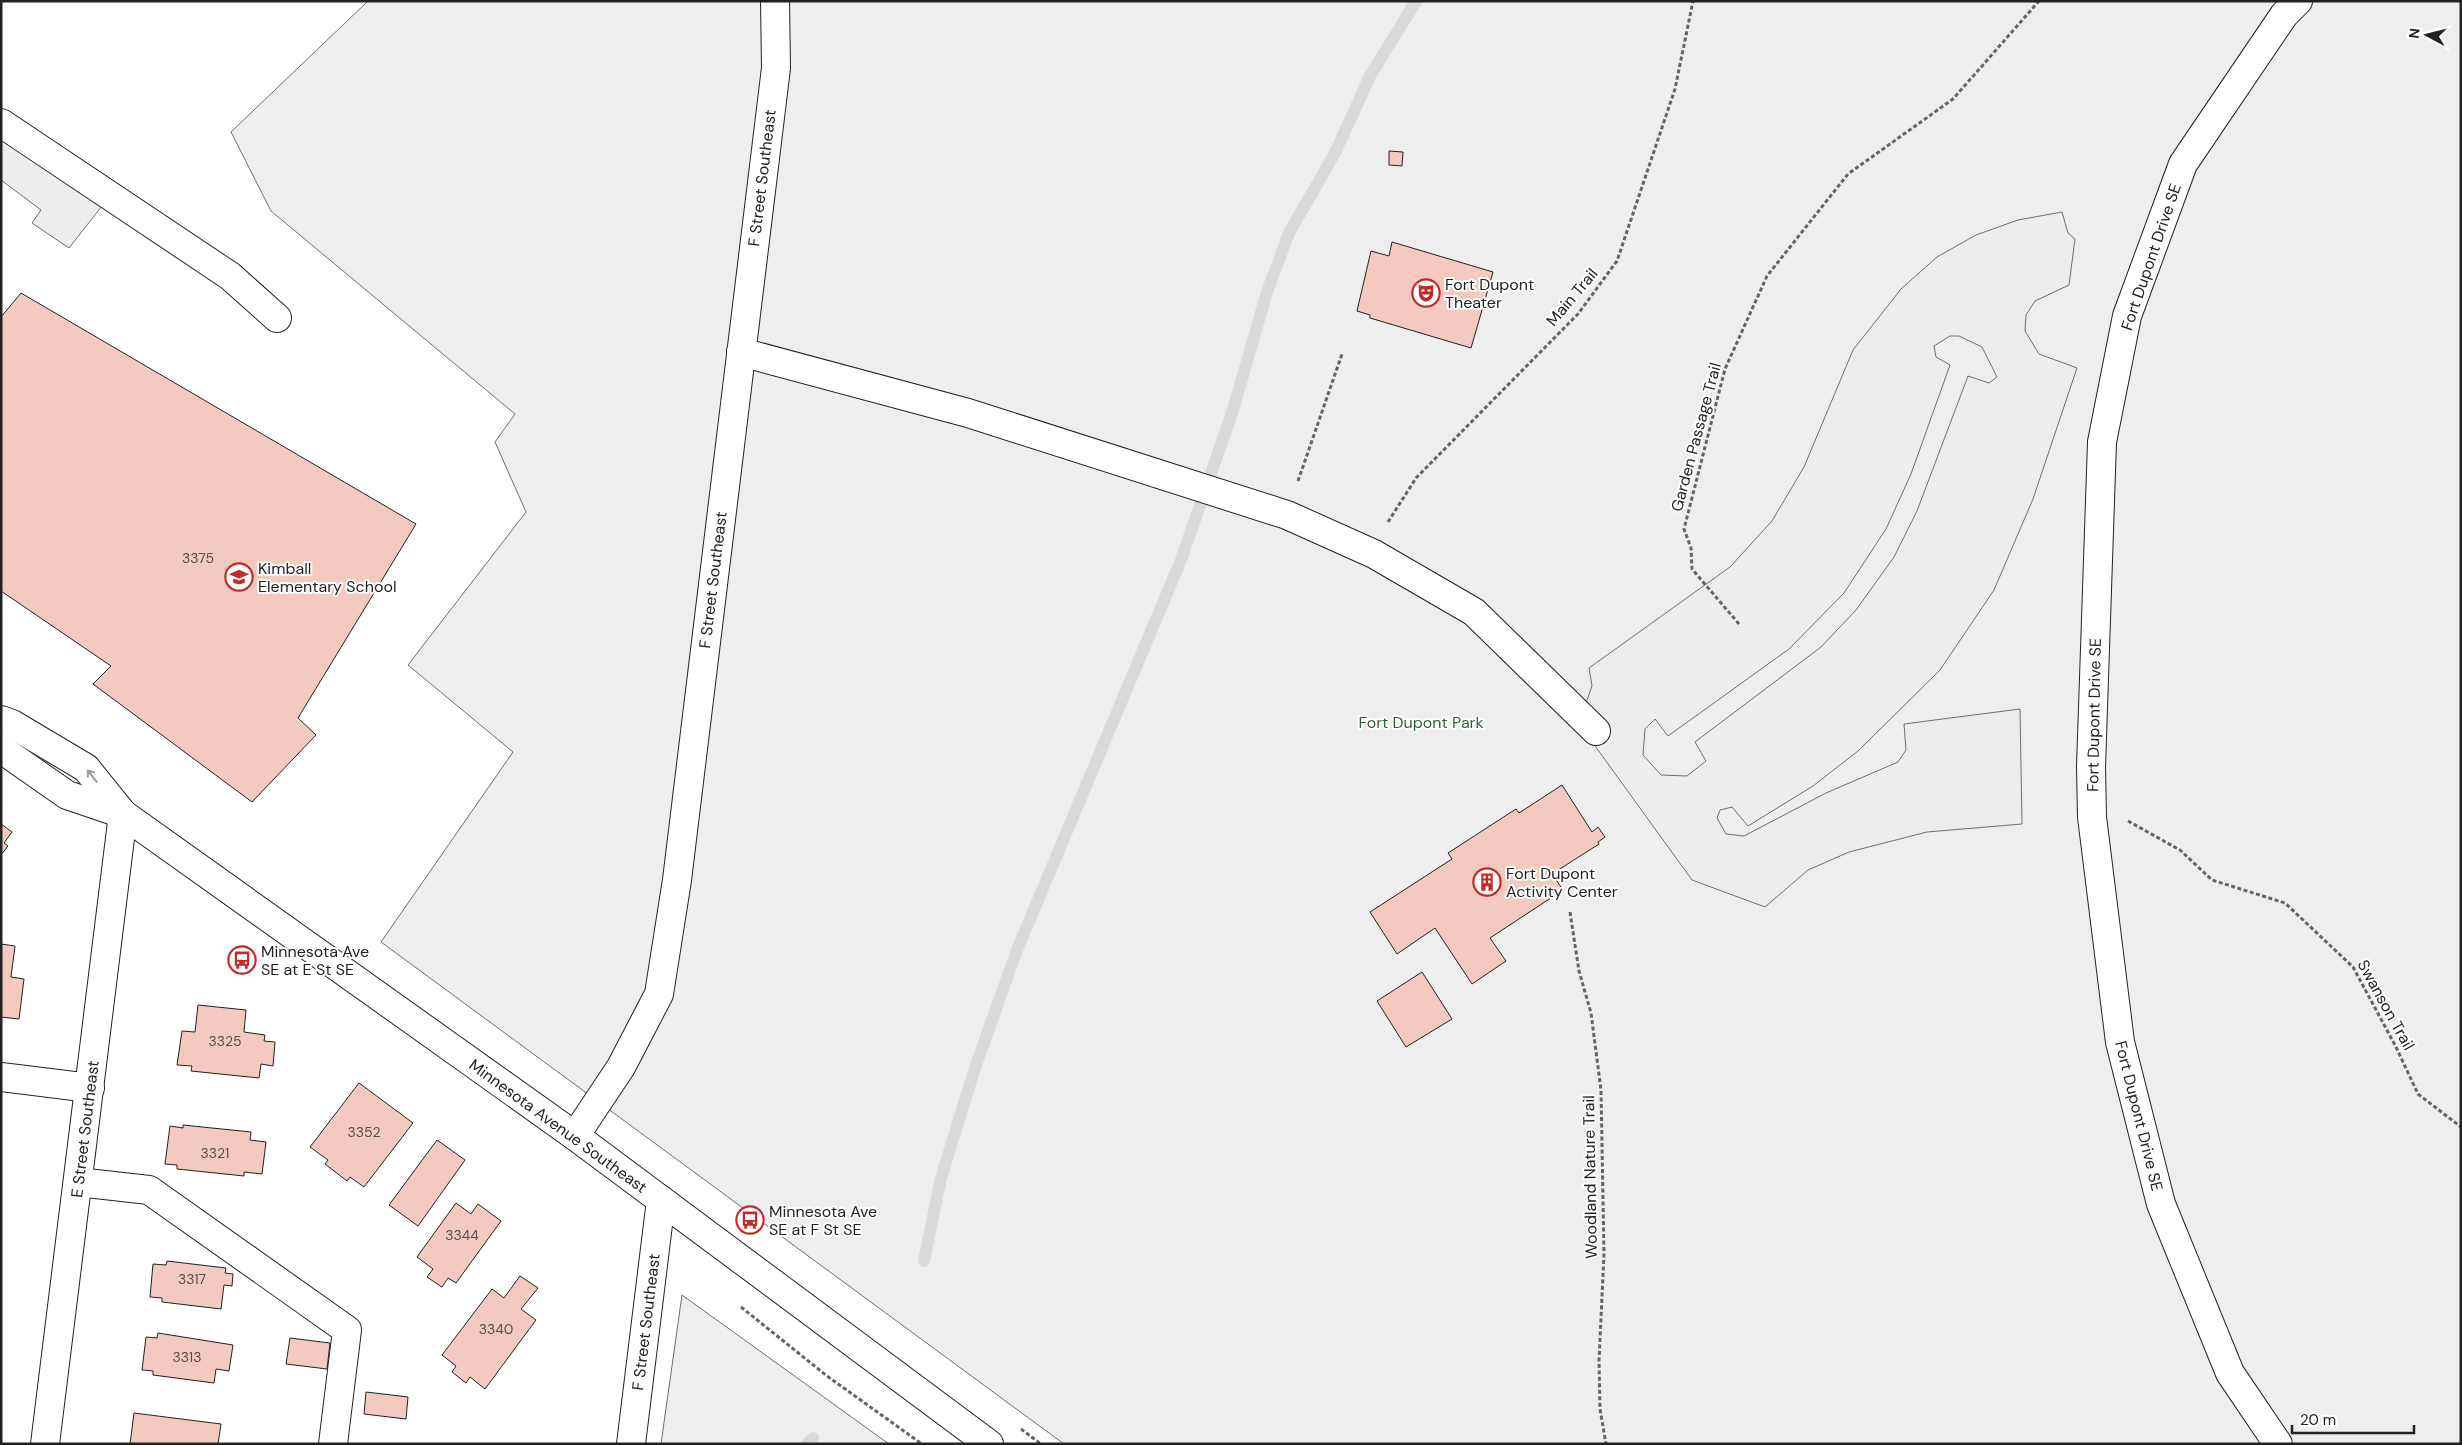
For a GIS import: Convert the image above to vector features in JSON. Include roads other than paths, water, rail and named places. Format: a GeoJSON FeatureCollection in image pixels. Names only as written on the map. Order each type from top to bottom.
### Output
{"type":"FeatureCollection","features":[{"type":"Feature","properties":{"kind":"street","name":"F Street Southeast"},"geometry":{"type":"LineString","coordinates":[[574,1136],[621,1067],[659,994],[677,880],[776,68],[775,1]]}},
{"type":"Feature","properties":{"kind":"street","name":"Fort Dupont Drive SE"},"geometry":{"type":"LineString","coordinates":[[2278,1444],[2230,1373],[2161,1204],[2120,1042],[2092,818],[2091,767],[2102,442],[2127,316],[2183,164],[2284,15],[2298,1]]}},
{"type":"Feature","properties":{"kind":"street"},"geometry":{"type":"LineString","coordinates":[[1,123],[230,276],[277,318]]}},
{"type":"Feature","properties":{"kind":"street"},"geometry":{"type":"LineString","coordinates":[[741,352],[968,413],[1287,515],[1374,554],[1474,612],[1596,731]]}},
{"type":"Feature","properties":{"kind":"street","name":"Minnesota Avenue Southeast"},"geometry":{"type":"LineString","coordinates":[[1,720],[12,724],[86,768],[122,814]]}},
{"type":"Feature","properties":{"kind":"street","name":"Minnesota Avenue Southeast"},"geometry":{"type":"LineString","coordinates":[[1,749],[67,795],[122,814],[574,1136],[989,1444]]}},
{"type":"Feature","properties":{"kind":"street","name":"E Street Southeast"},"geometry":{"type":"LineString","coordinates":[[45,1444],[122,814]]}},
{"type":"Feature","properties":{"kind":"street"},"geometry":{"type":"LineString","coordinates":[[1,1077],[90,1088]]}},
{"type":"Feature","properties":{"kind":"street"},"geometry":{"type":"LineString","coordinates":[[78,1182],[149,1190],[347,1330],[334,1444]]}},
{"type":"Feature","properties":{"kind":"street","name":"F Street Southeast"},"geometry":{"type":"LineString","coordinates":[[631,1444],[661,1200]]}},
{"type":"Feature","properties":{"kind":"waterway"},"geometry":{"type":"LineString","coordinates":[[924,1261],[941,1178],[975,1068],[1017,950],[1181,560],[1233,410],[1267,292],[1289,233],[1335,153],[1370,76],[1416,1]]}},
{"type":"Feature","properties":{"kind":"waterway"},"geometry":{"type":"LineString","coordinates":[[807,1444],[813,1438]]}},
{"type":"Feature","properties":{"kind":"place","name":"Fort Dupont Theater"},"geometry":{"type":"Point","coordinates":[1426,293]}},
{"type":"Feature","properties":{"kind":"place","name":"Kimball Elementary School"},"geometry":{"type":"Point","coordinates":[239,577]}},
{"type":"Feature","properties":{"kind":"place","name":"Fort Dupont Activity Center"},"geometry":{"type":"Point","coordinates":[1487,882]}},
{"type":"Feature","properties":{"kind":"place","name":"Minnesota Ave SE at E St SE"},"geometry":{"type":"Point","coordinates":[242,960]}},
{"type":"Feature","properties":{"kind":"place","name":"Minnesota Ave SE at F St SE"},"geometry":{"type":"Point","coordinates":[750,1220]}},
{"type":"Feature","properties":{"kind":"park label","name":"Fort Dupont Park"},"geometry":{"type":"Point","coordinates":[1421,722]}}]}
